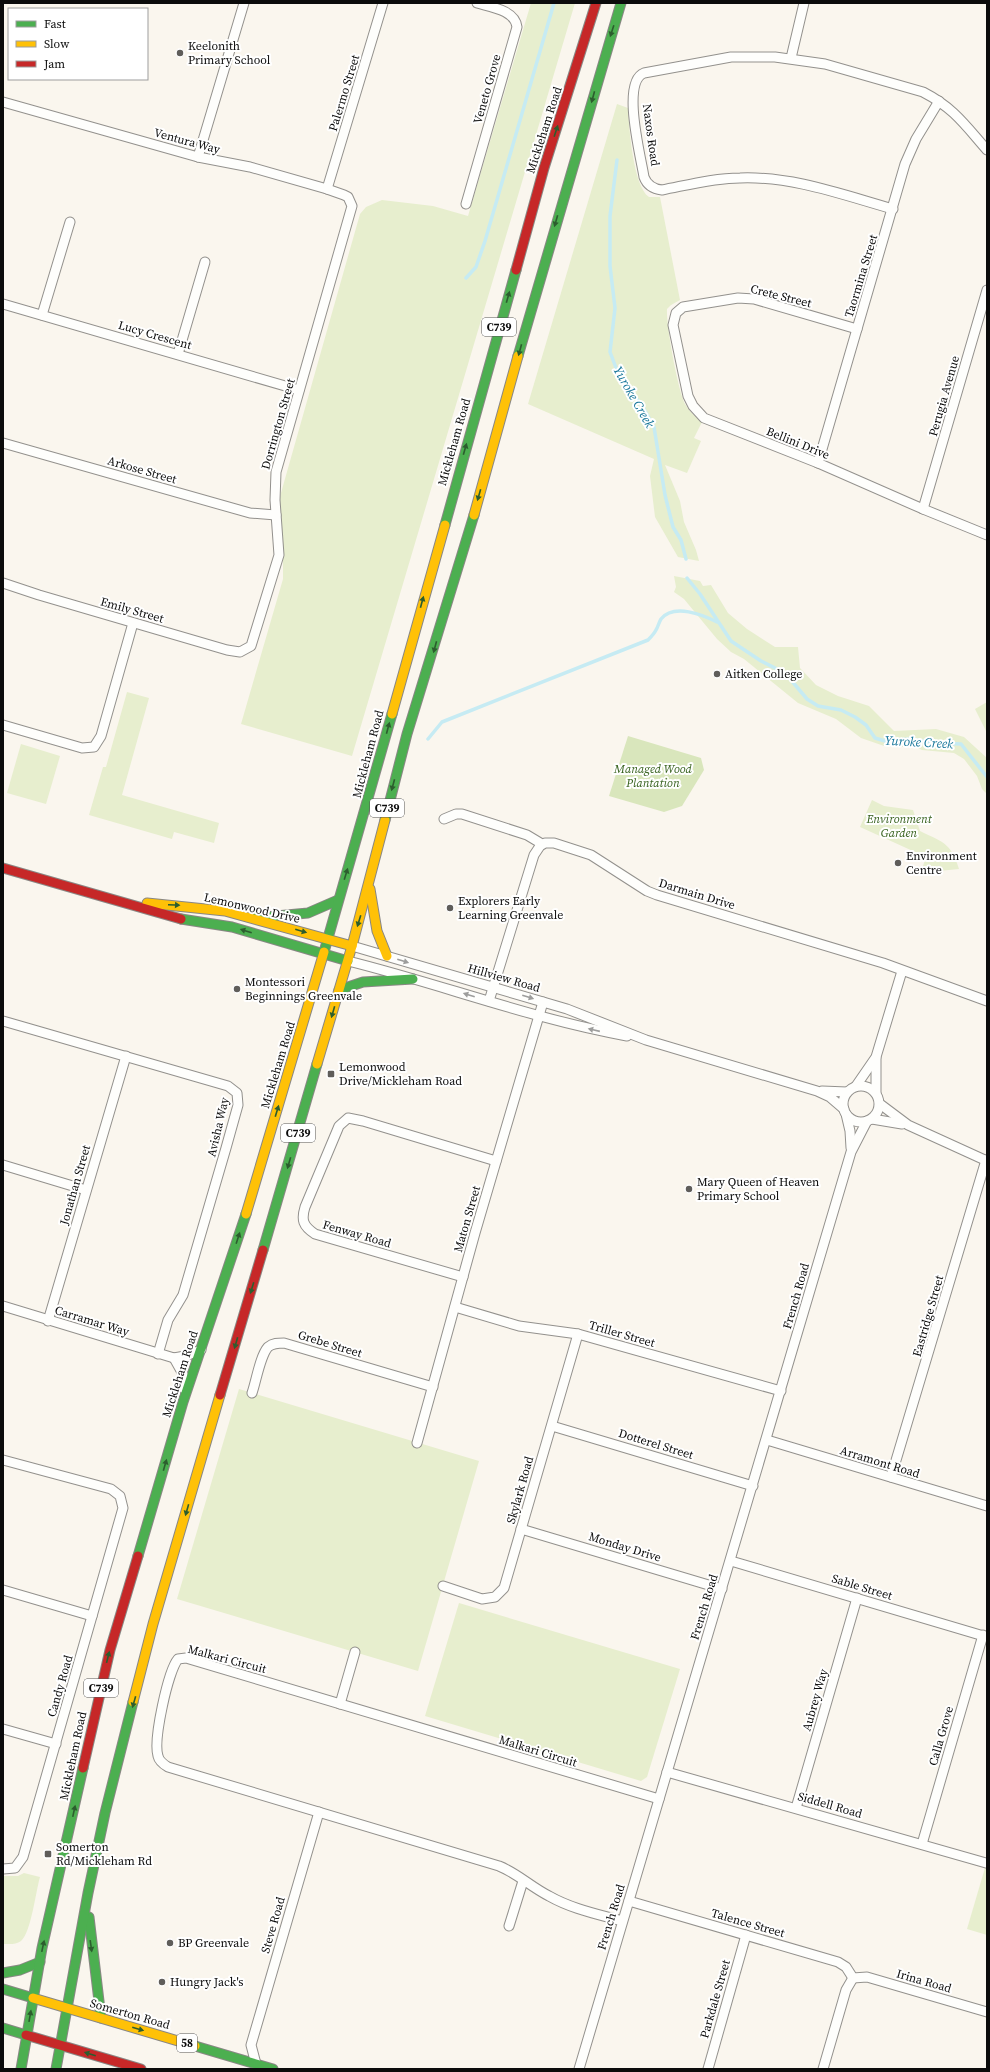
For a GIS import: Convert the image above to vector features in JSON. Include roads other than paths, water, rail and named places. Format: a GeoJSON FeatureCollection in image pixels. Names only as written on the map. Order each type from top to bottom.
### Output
{"type":"FeatureCollection","features":[{"type":"Feature","properties":{"kind":"main road","name":"Mickleham Road"},"geometry":{"type":"LineString","coordinates":[[21,2069],[40,1962],[108,1657],[183,1402],[242,1227],[324,954],[542,176],[596,3]]}},
{"type":"Feature","properties":{"kind":"main road","name":"C739"},"geometry":{"type":"LineString","coordinates":[[61,2045],[88,1893],[113,1777],[153,1624],[348,961],[407,734],[468,535],[539,278],[621,3]]}},
{"type":"Feature","properties":{"kind":"main road","name":"Lemonwood Drive"},"geometry":{"type":"LineString","coordinates":[[3,868],[181,919],[232,927],[348,961]]}},
{"type":"Feature","properties":{"kind":"main road"},"geometry":{"type":"LineString","coordinates":[[369,883],[377,931],[387,956]]}},
{"type":"Feature","properties":{"kind":"main road"},"geometry":{"type":"LineString","coordinates":[[253,918],[308,913],[338,900]]}},
{"type":"Feature","properties":{"kind":"main road","name":"Lemonwood Drive"},"geometry":{"type":"LineString","coordinates":[[121,901],[207,908],[253,918],[352,946]]}},
{"type":"Feature","properties":{"kind":"main road"},"geometry":{"type":"LineString","coordinates":[[339,990],[363,982],[413,979]]}},
{"type":"Feature","properties":{"kind":"main road"},"geometry":{"type":"LineString","coordinates":[[88,1893],[89,1930],[101,2018]]}},
{"type":"Feature","properties":{"kind":"main road"},"geometry":{"type":"LineString","coordinates":[[3,1974],[20,1970],[40,1962]]}},
{"type":"Feature","properties":{"kind":"main road","name":"Somerton Road"},"geometry":{"type":"LineString","coordinates":[[3,1989],[273,2069]]}},
{"type":"Feature","properties":{"kind":"main road"},"geometry":{"type":"LineString","coordinates":[[3,2028],[141,2069]]}},
{"type":"Feature","properties":{"kind":"main road"},"geometry":{"type":"LineString","coordinates":[[56,2069],[61,2045]]}},
{"type":"Feature","properties":{"kind":"street"},"geometry":{"type":"LineString","coordinates":[[198,157],[244,3]]}},
{"type":"Feature","properties":{"kind":"street","name":"Palermo Street"},"geometry":{"type":"LineString","coordinates":[[327,189],[383,3]]}},
{"type":"Feature","properties":{"kind":"street","name":"Veneto Grove"},"geometry":{"type":"LineString","coordinates":[[466,204],[516,27],[515,20],[510,15],[477,3]]}},
{"type":"Feature","properties":{"kind":"street"},"geometry":{"type":"LineString","coordinates":[[790,58],[804,3]]}},
{"type":"Feature","properties":{"kind":"street","name":"Naxos Road"},"geometry":{"type":"LineString","coordinates":[[893,209],[783,180],[760,178],[720,179],[662,190],[653,188],[646,182],[633,107],[634,82],[638,76],[644,73],[672,67],[731,57],[759,56],[790,58],[825,64],[902,85],[923,92],[939,101]]}},
{"type":"Feature","properties":{"kind":"street"},"geometry":{"type":"LineString","coordinates":[[939,101],[957,114],[987,150]]}},
{"type":"Feature","properties":{"kind":"street","name":"Taormina Street"},"geometry":{"type":"LineString","coordinates":[[818,463],[910,151],[939,101]]}},
{"type":"Feature","properties":{"kind":"street","name":"Ventura Way"},"geometry":{"type":"LineString","coordinates":[[3,102],[198,157],[250,167],[327,189],[348,197],[352,206],[350,213]]}},
{"type":"Feature","properties":{"kind":"street","name":"Dorrington Street"},"geometry":{"type":"LineString","coordinates":[[253,643],[279,555],[276,515],[276,472],[350,213]]}},
{"type":"Feature","properties":{"kind":"street"},"geometry":{"type":"LineString","coordinates":[[42,315],[70,222]]}},
{"type":"Feature","properties":{"kind":"street"},"geometry":{"type":"LineString","coordinates":[[178,354],[205,262]]}},
{"type":"Feature","properties":{"kind":"street","name":"Perugia Avenue"},"geometry":{"type":"LineString","coordinates":[[923,509],[987,290]]}},
{"type":"Feature","properties":{"kind":"street","name":"Crete Street"},"geometry":{"type":"LineString","coordinates":[[676,312],[683,307],[743,298],[767,302],[857,329]]}},
{"type":"Feature","properties":{"kind":"street","name":"Lucy Crescent"},"geometry":{"type":"LineString","coordinates":[[3,304],[299,390]]}},
{"type":"Feature","properties":{"kind":"street","name":"Bellini Drive"},"geometry":{"type":"LineString","coordinates":[[676,312],[673,325],[685,384],[691,401],[698,413],[710,421],[818,463],[987,535]]}},
{"type":"Feature","properties":{"kind":"street","name":"Arkose Street"},"geometry":{"type":"LineString","coordinates":[[3,443],[250,513],[276,515]]}},
{"type":"Feature","properties":{"kind":"street","name":"Emily Street"},"geometry":{"type":"LineString","coordinates":[[3,583],[133,623],[235,652],[244,651],[253,643]]}},
{"type":"Feature","properties":{"kind":"street"},"geometry":{"type":"LineString","coordinates":[[3,725],[82,748],[90,748],[96,744],[101,736],[133,623]]}},
{"type":"Feature","properties":{"kind":"street"},"geometry":{"type":"LineString","coordinates":[[444,819],[456,814],[462,814],[527,834],[542,844],[534,855],[489,1001]]}},
{"type":"Feature","properties":{"kind":"street","name":"Darmain Drive"},"geometry":{"type":"LineString","coordinates":[[542,844],[554,843],[591,855],[657,896],[883,963],[987,1001]]}},
{"type":"Feature","properties":{"kind":"street","name":"Hillview Road"},"geometry":{"type":"LineString","coordinates":[[352,946],[579,1013],[646,1040],[817,1091],[830,1097],[845,1112]]}},
{"type":"Feature","properties":{"kind":"street","name":"Hillview Road"},"geometry":{"type":"LineString","coordinates":[[348,961],[540,1015],[609,1033],[646,1040]]}},
{"type":"Feature","properties":{"kind":"street"},"geometry":{"type":"LineString","coordinates":[[902,971],[876,1056],[856,1086],[847,1092],[843,1103],[845,1112],[855,1121],[869,1120],[908,1125]]}},
{"type":"Feature","properties":{"kind":"street","name":"Maton Street"},"geometry":{"type":"LineString","coordinates":[[416,1443],[496,1160],[543,1002]]}},
{"type":"Feature","properties":{"kind":"street","name":"Avisha Way"},"geometry":{"type":"LineString","coordinates":[[3,1021],[228,1086],[236,1091],[238,1098],[226,1148],[183,1295],[168,1320],[158,1354]]}},
{"type":"Feature","properties":{"kind":"street","name":"Jonathan Street"},"geometry":{"type":"LineString","coordinates":[[48,1320],[126,1056]]}},
{"type":"Feature","properties":{"kind":"street"},"geometry":{"type":"LineString","coordinates":[[869,1120],[879,1110],[880,1104],[876,1093],[876,1056]]}},
{"type":"Feature","properties":{"kind":"street"},"geometry":{"type":"LineString","coordinates":[[856,1086],[868,1087],[876,1093]]}},
{"type":"Feature","properties":{"kind":"street","name":"Hillview Road"},"geometry":{"type":"LineString","coordinates":[[817,1091],[847,1092]]}},
{"type":"Feature","properties":{"kind":"street"},"geometry":{"type":"LineString","coordinates":[[880,1104],[908,1125],[986,1160]]}},
{"type":"Feature","properties":{"kind":"street","name":"French Road"},"geometry":{"type":"LineString","coordinates":[[845,1112],[850,1131],[851,1152]]}},
{"type":"Feature","properties":{"kind":"street","name":"Fenway Road"},"geometry":{"type":"LineString","coordinates":[[463,1277],[315,1234],[306,1228],[302,1218],[305,1207],[339,1126],[348,1118],[363,1121],[496,1160]]}},
{"type":"Feature","properties":{"kind":"street","name":"French Road"},"geometry":{"type":"LineString","coordinates":[[579,2069],[767,1440],[851,1152],[869,1120]]}},
{"type":"Feature","properties":{"kind":"street","name":"Eastridge Street"},"geometry":{"type":"LineString","coordinates":[[891,1477],[986,1160]]}},
{"type":"Feature","properties":{"kind":"street"},"geometry":{"type":"LineString","coordinates":[[3,1165],[86,1190]]}},
{"type":"Feature","properties":{"kind":"street","name":"Carramar Way"},"geometry":{"type":"LineString","coordinates":[[3,1306],[174,1358],[185,1356],[201,1350]]}},
{"type":"Feature","properties":{"kind":"street","name":"Triller Street"},"geometry":{"type":"LineString","coordinates":[[455,1307],[519,1326],[578,1334],[781,1391]]}},
{"type":"Feature","properties":{"kind":"street","name":"Skylark Road"},"geometry":{"type":"LineString","coordinates":[[443,1586],[482,1598],[495,1597],[504,1588],[578,1334]]}},
{"type":"Feature","properties":{"kind":"street","name":"Grebe Street"},"geometry":{"type":"LineString","coordinates":[[252,1393],[264,1354],[269,1347],[275,1344],[284,1343],[433,1387]]}},
{"type":"Feature","properties":{"kind":"street"},"geometry":{"type":"LineString","coordinates":[[174,1358],[184,1378],[183,1402]]}},
{"type":"Feature","properties":{"kind":"street","name":"Dotterel Street"},"geometry":{"type":"LineString","coordinates":[[552,1426],[753,1486]]}},
{"type":"Feature","properties":{"kind":"street","name":"Arramont Road"},"geometry":{"type":"LineString","coordinates":[[767,1440],[987,1506]]}},
{"type":"Feature","properties":{"kind":"street","name":"Candy Road"},"geometry":{"type":"LineString","coordinates":[[3,1460],[111,1489],[120,1496],[123,1508],[23,1857],[15,1868],[3,1869]]}},
{"type":"Feature","properties":{"kind":"street","name":"Monday Drive"},"geometry":{"type":"LineString","coordinates":[[521,1529],[722,1588]]}},
{"type":"Feature","properties":{"kind":"street","name":"Sable Street"},"geometry":{"type":"LineString","coordinates":[[731,1561],[985,1636]]}},
{"type":"Feature","properties":{"kind":"street"},"geometry":{"type":"LineString","coordinates":[[3,1590],[92,1616]]}},
{"type":"Feature","properties":{"kind":"street","name":"Aubrey Way"},"geometry":{"type":"LineString","coordinates":[[796,1808],[857,1598]]}},
{"type":"Feature","properties":{"kind":"street","name":"Calla Grove"},"geometry":{"type":"LineString","coordinates":[[922,1844],[985,1636]]}},
{"type":"Feature","properties":{"kind":"street"},"geometry":{"type":"LineString","coordinates":[[340,1704],[355,1652]]}},
{"type":"Feature","properties":{"kind":"street","name":"Malkari Circuit"},"geometry":{"type":"LineString","coordinates":[[622,1921],[569,1906],[523,1881],[510,1871],[498,1866],[168,1767],[160,1762],[157,1755],[160,1718],[171,1672],[178,1659],[186,1658],[659,1799]]}},
{"type":"Feature","properties":{"kind":"street"},"geometry":{"type":"LineString","coordinates":[[3,1729],[56,1744]]}},
{"type":"Feature","properties":{"kind":"street","name":"Siddell Road"},"geometry":{"type":"LineString","coordinates":[[668,1772],[986,1863]]}},
{"type":"Feature","properties":{"kind":"street","name":"Steve Road"},"geometry":{"type":"LineString","coordinates":[[251,2045],[319,1812]]}},
{"type":"Feature","properties":{"kind":"street"},"geometry":{"type":"LineString","coordinates":[[509,1926],[523,1881]]}},
{"type":"Feature","properties":{"kind":"street","name":"Talence Street"},"geometry":{"type":"LineString","coordinates":[[629,1901],[838,1962],[846,1967],[853,1978]]}},
{"type":"Feature","properties":{"kind":"street","name":"Parkdale Street"},"geometry":{"type":"LineString","coordinates":[[708,2069],[746,1935]]}},
{"type":"Feature","properties":{"kind":"street","name":"Irina Road"},"geometry":{"type":"LineString","coordinates":[[853,1978],[868,1977],[987,2012]]}},
{"type":"Feature","properties":{"kind":"street"},"geometry":{"type":"LineString","coordinates":[[823,2069],[846,1990],[853,1978]]}},
{"type":"Feature","properties":{"kind":"street"},"geometry":{"type":"LineString","coordinates":[[233,2057],[245,2052],[251,2045]]}},
{"type":"Feature","properties":{"kind":"street"},"geometry":{"type":"LineString","coordinates":[[251,2045],[256,2064]]}},
{"type":"Feature","properties":{"kind":"waterway"},"geometry":{"type":"LineString","coordinates":[[466,278],[476,267],[485,241],[554,3]]}},
{"type":"Feature","properties":{"kind":"waterway","name":"Yuroke Creek"},"geometry":{"type":"LineString","coordinates":[[617,160],[610,216],[610,266],[615,308],[610,352],[618,373],[644,409],[654,427],[665,495],[673,527],[681,540],[686,559]]}},
{"type":"Feature","properties":{"kind":"waterway","name":"Yuroke Creek"},"geometry":{"type":"LineString","coordinates":[[687,578],[700,594],[731,641],[761,661],[785,673],[807,699],[818,706],[841,710],[855,717],[866,725],[875,738],[885,741],[910,739],[935,743],[961,744],[987,777]]}},
{"type":"Feature","properties":{"kind":"waterway"},"geometry":{"type":"LineString","coordinates":[[428,739],[442,722],[648,640],[655,631],[661,619],[667,614],[681,611],[689,612],[704,616],[717,622]]}},
{"type":"Feature","properties":{"kind":"place","name":"Keelonith Primary School"},"geometry":{"type":"Point","coordinates":[180,53]}},
{"type":"Feature","properties":{"kind":"place","name":"Aitken College"},"geometry":{"type":"Point","coordinates":[717,674]}},
{"type":"Feature","properties":{"kind":"place","name":"Environment Centre"},"geometry":{"type":"Point","coordinates":[898,863]}},
{"type":"Feature","properties":{"kind":"place","name":"Explorers Early Learning Greenvale"},"geometry":{"type":"Point","coordinates":[450,908]}},
{"type":"Feature","properties":{"kind":"place","name":"Montessori Beginnings Greenvale"},"geometry":{"type":"Point","coordinates":[237,989]}},
{"type":"Feature","properties":{"kind":"place","name":"Lemonwood Drive/Mickleham Road"},"geometry":{"type":"Point","coordinates":[331,1074]}},
{"type":"Feature","properties":{"kind":"place","name":"Mary Queen of Heaven Primary School"},"geometry":{"type":"Point","coordinates":[689,1189]}},
{"type":"Feature","properties":{"kind":"place","name":"Somerton Rd/Mickleham Rd"},"geometry":{"type":"Point","coordinates":[48,1854]}},
{"type":"Feature","properties":{"kind":"place","name":"BP Greenvale"},"geometry":{"type":"Point","coordinates":[170,1943]}},
{"type":"Feature","properties":{"kind":"place","name":"Hungry Jack's"},"geometry":{"type":"Point","coordinates":[162,1982]}},
{"type":"Feature","properties":{"kind":"park label","name":"Managed Wood Plantation"},"geometry":{"type":"Point","coordinates":[653,776]}},
{"type":"Feature","properties":{"kind":"park label","name":"Environment Garden"},"geometry":{"type":"Point","coordinates":[899,826]}}]}
